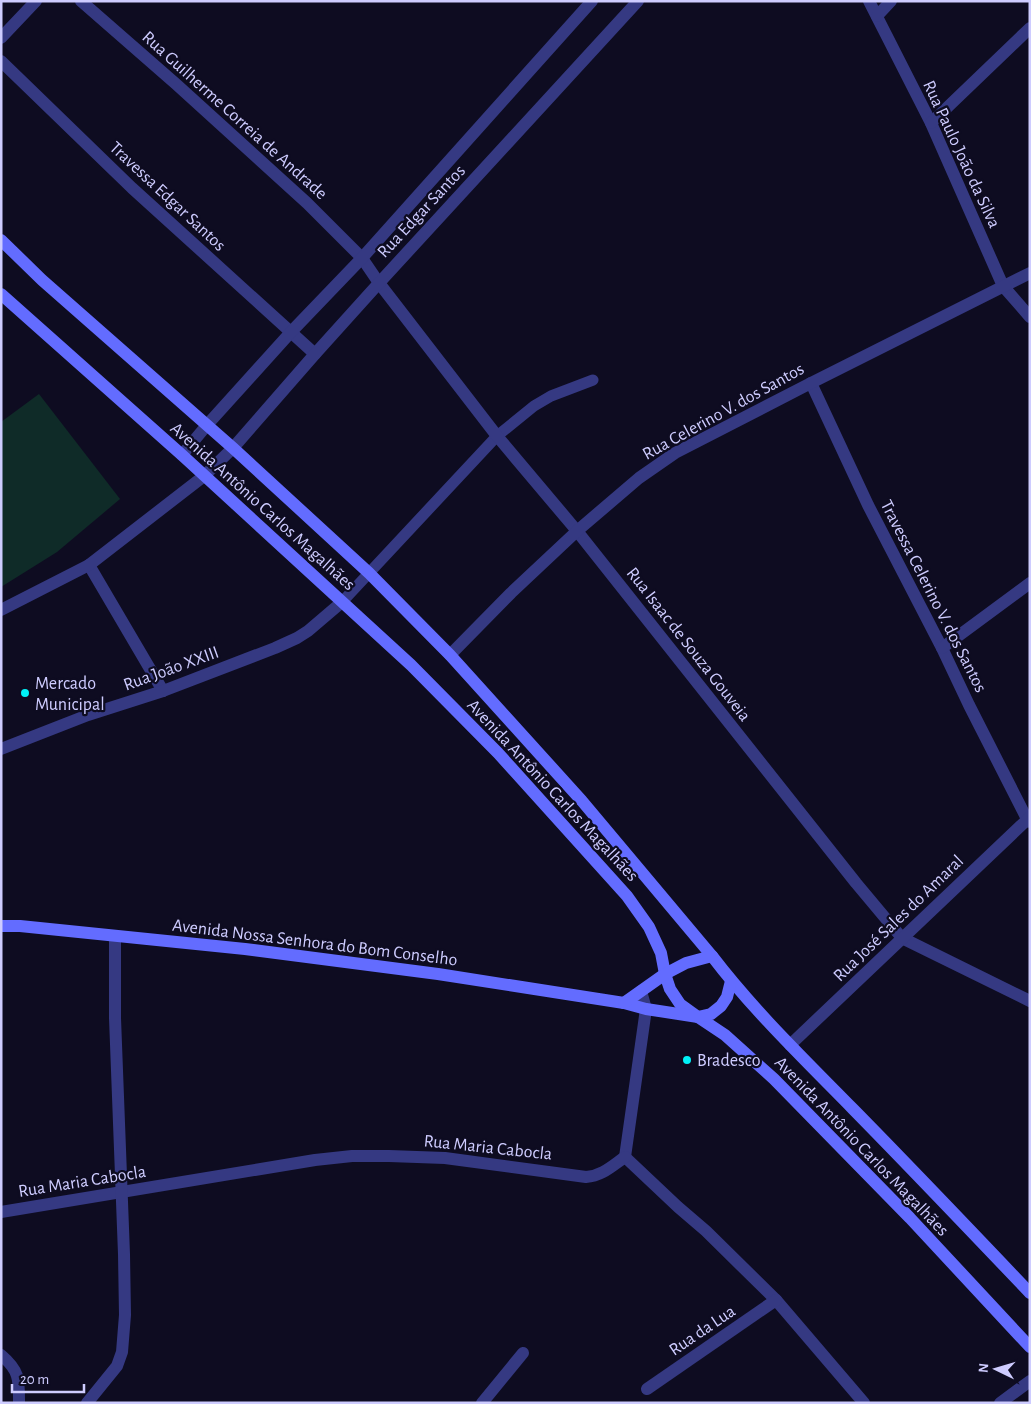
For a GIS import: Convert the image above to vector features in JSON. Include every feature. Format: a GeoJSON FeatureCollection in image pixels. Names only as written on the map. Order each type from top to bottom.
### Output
{"type":"FeatureCollection","features":[{"type":"Feature","properties":{"kind":"main road","name":"Avenida Antônio Carlos Magalhães"},"geometry":{"type":"LineString","coordinates":[[1,240],[42,280],[207,425],[369,573],[450,655],[582,801],[731,981],[790,1045],[929,1186],[1030,1293]]}},
{"type":"Feature","properties":{"kind":"main road","name":"Avenida Antônio Carlos Magalhães"},"geometry":{"type":"LineString","coordinates":[[1,294],[411,665],[498,753],[627,896],[649,927],[661,953],[670,988],[680,1004],[725,1035],[774,1079],[910,1218],[1030,1347]]}},
{"type":"Feature","properties":{"kind":"main road","name":"Avenida Nossa Senhora do Bom Conselho"},"geometry":{"type":"LineString","coordinates":[[1,926],[20,926],[245,949],[438,974],[624,1003],[646,1009],[698,1018]]}},
{"type":"Feature","properties":{"kind":"main road"},"geometry":{"type":"LineString","coordinates":[[624,1003],[665,974],[686,964],[712,956]]}},
{"type":"Feature","properties":{"kind":"main road"},"geometry":{"type":"LineString","coordinates":[[698,1018],[711,1014],[721,1006],[726,998],[731,981]]}},
{"type":"Feature","properties":{"kind":"street"},"geometry":{"type":"LineString","coordinates":[[1,38],[36,1]]}},
{"type":"Feature","properties":{"kind":"street","name":"Rua Guilherme Correia de Andrade"},"geometry":{"type":"LineString","coordinates":[[81,1],[308,203],[362,258]]}},
{"type":"Feature","properties":{"kind":"street","name":"Rua Edgar Santos"},"geometry":{"type":"LineString","coordinates":[[182,456],[207,425],[291,332],[362,258],[592,1]]}},
{"type":"Feature","properties":{"kind":"street","name":"Rua Edgar Santos"},"geometry":{"type":"LineString","coordinates":[[204,476],[232,448],[379,283],[638,1]]}},
{"type":"Feature","properties":{"kind":"street","name":"Rua Paulo João da Silva"},"geometry":{"type":"LineString","coordinates":[[869,1],[930,123],[1003,286],[1030,317]]}},
{"type":"Feature","properties":{"kind":"street"},"geometry":{"type":"LineString","coordinates":[[877,16],[891,1]]}},
{"type":"Feature","properties":{"kind":"street"},"geometry":{"type":"LineString","coordinates":[[930,123],[1030,28]]}},
{"type":"Feature","properties":{"kind":"street","name":"Travessa Edgar Santos"},"geometry":{"type":"LineString","coordinates":[[1,61],[132,188],[315,354]]}},
{"type":"Feature","properties":{"kind":"street","name":"Rua Isaac de Souza Gouveia"},"geometry":{"type":"LineString","coordinates":[[362,258],[379,283],[497,436],[577,531],[902,938],[1030,1001]]}},
{"type":"Feature","properties":{"kind":"street","name":"Rua Celerino V. dos Santos"},"geometry":{"type":"LineString","coordinates":[[450,655],[511,593],[577,531],[639,478],[675,454],[1030,273]]}},
{"type":"Feature","properties":{"kind":"street","name":"Travessa Celerino V. dos Santos"},"geometry":{"type":"LineString","coordinates":[[812,383],[868,505],[1029,819]]}},
{"type":"Feature","properties":{"kind":"street"},"geometry":{"type":"LineString","coordinates":[[1,610],[89,565],[204,476]]}},
{"type":"Feature","properties":{"kind":"street"},"geometry":{"type":"LineString","coordinates":[[89,565],[163,692]]}},
{"type":"Feature","properties":{"kind":"street"},"geometry":{"type":"LineString","coordinates":[[942,648],[1030,584]]}},
{"type":"Feature","properties":{"kind":"street","name":"Rua João XXIII"},"geometry":{"type":"LineString","coordinates":[[1,749],[88,715],[163,692],[275,648],[308,631],[342,602]]}},
{"type":"Feature","properties":{"kind":"street","name":"Rua José Sales do Amaral"},"geometry":{"type":"LineString","coordinates":[[790,1045],[1029,819]]}},
{"type":"Feature","properties":{"kind":"street"},"geometry":{"type":"LineString","coordinates":[[87,1403],[117,1366],[122,1352],[125,1316],[116,1054],[115,937]]}},
{"type":"Feature","properties":{"kind":"street"},"geometry":{"type":"LineString","coordinates":[[641,991],[646,1009],[625,1157],[706,1231],[776,1300],[864,1403]]}},
{"type":"Feature","properties":{"kind":"street","name":"Rua Maria Cabocla"},"geometry":{"type":"LineString","coordinates":[[1,1212],[315,1160],[352,1156],[445,1158],[586,1177],[604,1172],[625,1157]]}},
{"type":"Feature","properties":{"kind":"street","name":"Rua da Lua"},"geometry":{"type":"LineString","coordinates":[[647,1389],[776,1300]]}},
{"type":"Feature","properties":{"kind":"street"},"geometry":{"type":"LineString","coordinates":[[482,1403],[523,1353]]}},
{"type":"Feature","properties":{"kind":"street"},"geometry":{"type":"LineString","coordinates":[[1,1355],[10,1362],[18,1375],[19,1403]]}},
{"type":"Feature","properties":{"kind":"street"},"geometry":{"type":"LineString","coordinates":[[1006,1401],[1030,1381]]}},
{"type":"Feature","properties":{"kind":"lane"},"geometry":{"type":"LineString","coordinates":[[342,602],[497,436],[534,406],[551,396],[593,380]]}},
{"type":"Feature","properties":{"kind":"green space"},"geometry":{"type":"Polygon","coordinates":[[[39,394],[120,499],[57,552],[1,587],[1,422],[39,394]]]}},
{"type":"Feature","properties":{"kind":"place","name":"Mercado Municipal"},"geometry":{"type":"Point","coordinates":[25,693]}},
{"type":"Feature","properties":{"kind":"place","name":"Bradesco"},"geometry":{"type":"Point","coordinates":[687,1060]}}]}
